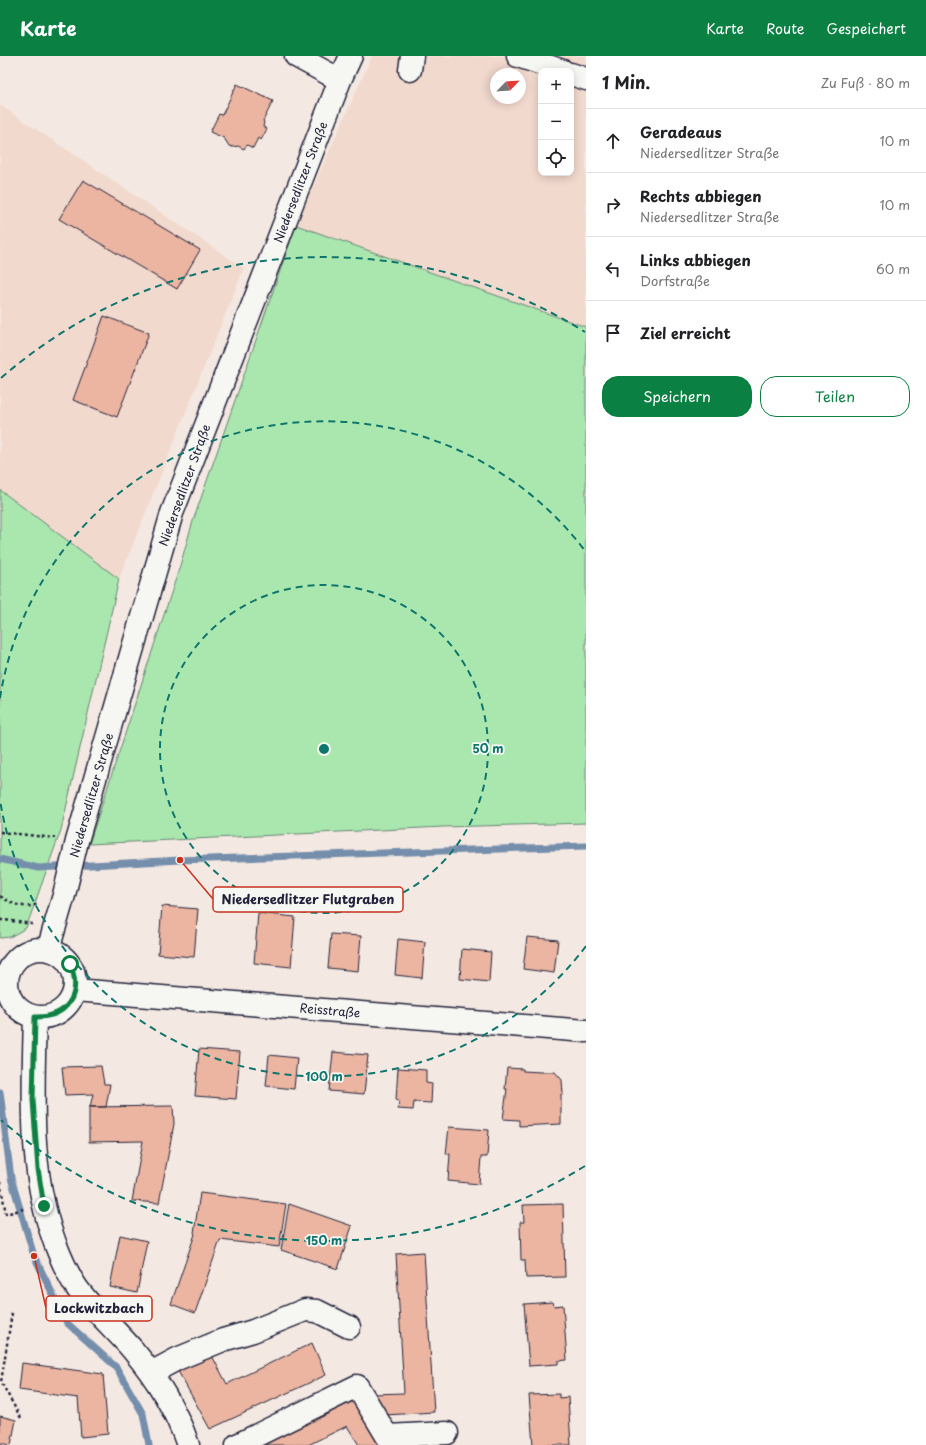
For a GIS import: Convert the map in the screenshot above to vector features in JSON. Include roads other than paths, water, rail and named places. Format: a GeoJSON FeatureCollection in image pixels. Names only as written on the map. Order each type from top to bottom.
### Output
{"type":"FeatureCollection","features":[{"type":"Feature","properties":{"kind":"street"},"geometry":{"type":"LineString","coordinates":[[296,56],[340,80]]}},
{"type":"Feature","properties":{"kind":"street","name":"Niedersedlitzer Straße"},"geometry":{"type":"LineString","coordinates":[[48,950],[62,903],[76,846],[172,513],[340,80],[351,56]]}},
{"type":"Feature","properties":{"kind":"street"},"geometry":{"type":"LineString","coordinates":[[518,56],[553,68]]}},
{"type":"Feature","properties":{"kind":"street"},"geometry":{"type":"LineString","coordinates":[[574,75],[586,79]]}},
{"type":"Feature","properties":{"kind":"street"},"geometry":{"type":"LineString","coordinates":[[37,949],[48,950],[57,953],[70,964],[74,972],[75,990],[71,1000],[56,1014],[46,1017],[35,1017],[25,1014],[16,1008],[10,999],[3,977],[17,958],[26,952],[37,949]]}},
{"type":"Feature","properties":{"kind":"street","name":"Reisstraße"},"geometry":{"type":"LineString","coordinates":[[75,990],[586,1031]]}},
{"type":"Feature","properties":{"kind":"street"},"geometry":{"type":"LineString","coordinates":[[35,1017],[33,1100],[35,1136],[38,1169],[44,1206],[51,1235],[63,1263],[76,1287],[94,1309],[132,1348],[151,1372],[171,1407],[183,1443]]}},
{"type":"Feature","properties":{"kind":"street"},"geometry":{"type":"LineString","coordinates":[[151,1372],[177,1359],[223,1340],[253,1331],[305,1310],[317,1311],[348,1327]]}},
{"type":"Feature","properties":{"kind":"street"},"geometry":{"type":"LineString","coordinates":[[237,1445],[357,1386],[387,1436],[447,1433]]}},
{"type":"Feature","properties":{"kind":"waterway"},"geometry":{"type":"LineString","coordinates":[[0,859],[38,868],[180,860],[586,846]]}},
{"type":"Feature","properties":{"kind":"waterway"},"geometry":{"type":"LineString","coordinates":[[0,1092],[11,1178],[34,1256],[67,1323],[116,1367],[143,1414],[149,1445]]}},
{"type":"Feature","properties":{"kind":"place","name":"Niedersedlitzer Flutgraben"},"geometry":{"type":"Point","coordinates":[180,860]}},
{"type":"Feature","properties":{"kind":"place","name":"Lockwitzbach"},"geometry":{"type":"Point","coordinates":[34,1256]}}]}
